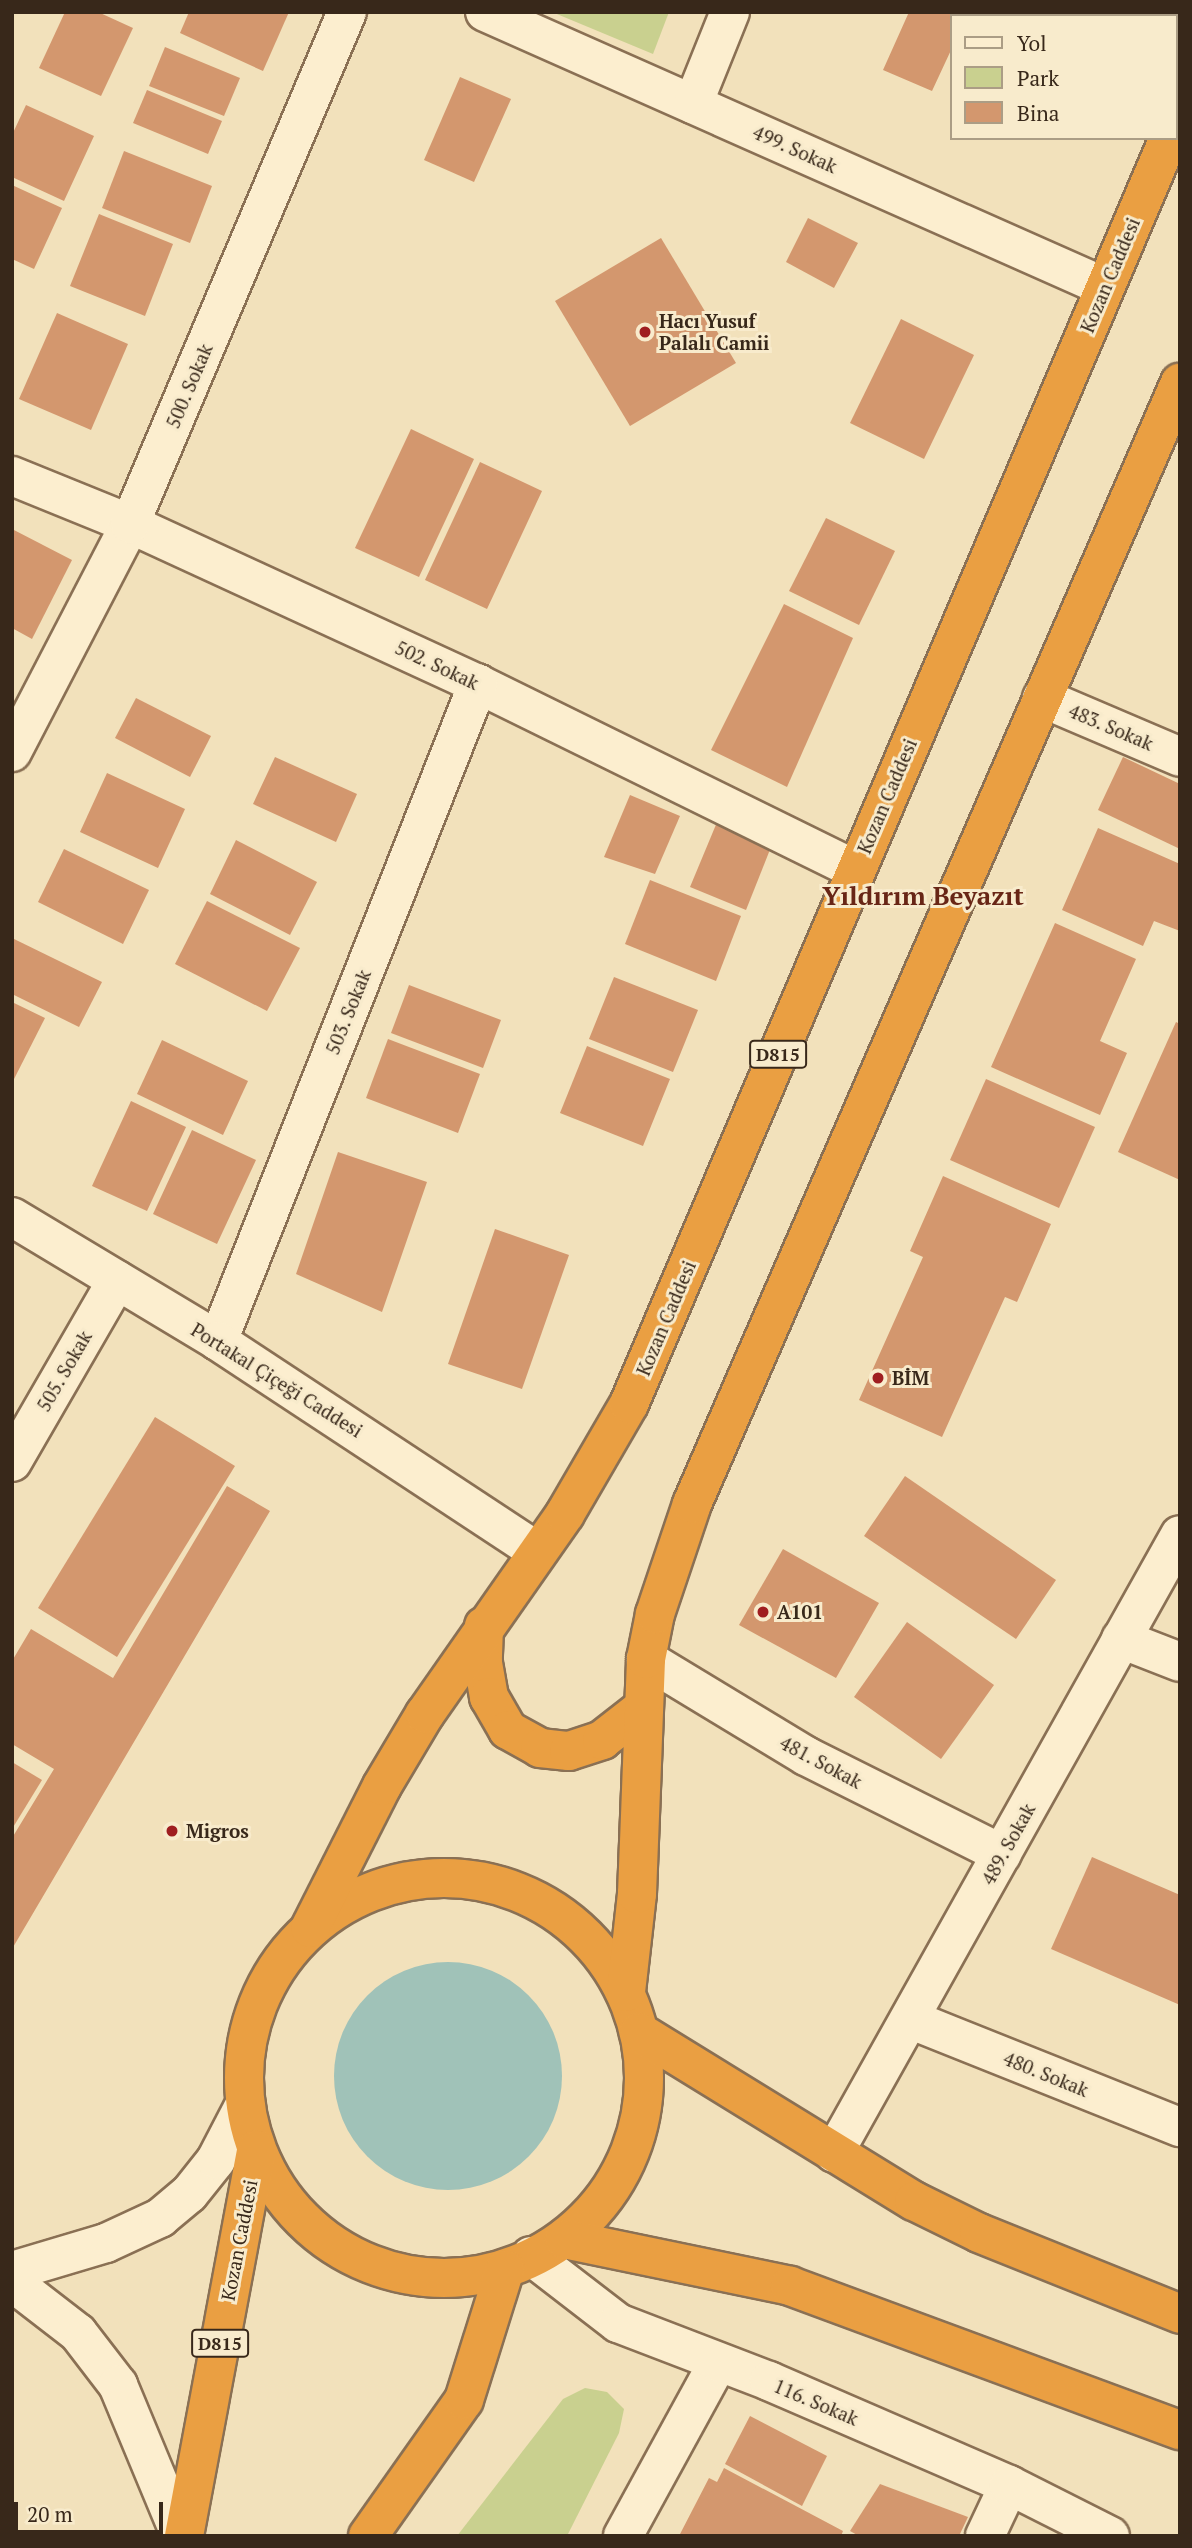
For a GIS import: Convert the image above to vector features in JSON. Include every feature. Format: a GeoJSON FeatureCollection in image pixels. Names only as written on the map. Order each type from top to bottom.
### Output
{"type":"FeatureCollection","features":[{"type":"Feature","properties":{"kind":"highway","name":"Kozan Caddesi"},"geometry":{"type":"LineString","coordinates":[[310,1928],[382,1786],[484,1626],[565,1514],[629,1404],[1168,140]]}},
{"type":"Feature","properties":{"kind":"highway"},"geometry":{"type":"LineString","coordinates":[[626,1992],[637,1895],[646,1659],[655,1614],[726,1421],[1180,383]]}},
{"type":"Feature","properties":{"kind":"highway"},"geometry":{"type":"LineString","coordinates":[[484,1626],[483,1662],[489,1697],[509,1730],[540,1748],[569,1751],[602,1740],[643,1708]]}},
{"type":"Feature","properties":{"kind":"highway"},"geometry":{"type":"LineString","coordinates":[[446,1878],[485,1882],[552,1909],[590,1941],[626,1992],[639,2032],[645,2081],[636,2135],[622,2169],[595,2211],[533,2255],[459,2278],[413,2277],[345,2254],[292,2211],[256,2150],[244,2106],[246,2040],[269,1979],[310,1928],[338,1908],[406,1881],[446,1878]]}},
{"type":"Feature","properties":{"kind":"highway"},"geometry":{"type":"LineString","coordinates":[[639,2032],[834,2154],[979,2233],[1180,2314]]}},
{"type":"Feature","properties":{"kind":"highway","name":"Kozan Caddesi"},"geometry":{"type":"LineString","coordinates":[[182,2536],[256,2150]]}},
{"type":"Feature","properties":{"kind":"highway"},"geometry":{"type":"LineString","coordinates":[[533,2255],[790,2286],[1180,2430]]}},
{"type":"Feature","properties":{"kind":"highway"},"geometry":{"type":"LineString","coordinates":[[368,2536],[464,2400],[533,2255]]}},
{"type":"Feature","properties":{"kind":"street","name":"500. Sokak"},"geometry":{"type":"LineString","coordinates":[[12,752],[131,524],[347,12]]}},
{"type":"Feature","properties":{"kind":"street","name":"499. Sokak"},"geometry":{"type":"LineString","coordinates":[[485,12],[1105,287]]}},
{"type":"Feature","properties":{"kind":"street"},"geometry":{"type":"LineString","coordinates":[[693,104],[730,12]]}},
{"type":"Feature","properties":{"kind":"street","name":"502. Sokak"},"geometry":{"type":"LineString","coordinates":[[12,476],[131,524],[478,684],[856,870]]}},
{"type":"Feature","properties":{"kind":"street","name":"503. Sokak"},"geometry":{"type":"LineString","coordinates":[[218,1341],[478,684]]}},
{"type":"Feature","properties":{"kind":"street","name":"483. Sokak"},"geometry":{"type":"LineString","coordinates":[[1042,698],[1180,757]]}},
{"type":"Feature","properties":{"kind":"street","name":"Portakal Çiçeği Caddesi"},"geometry":{"type":"LineString","coordinates":[[12,1217],[218,1341],[536,1551]]}},
{"type":"Feature","properties":{"kind":"street","name":"505. Sokak"},"geometry":{"type":"LineString","coordinates":[[12,1462],[117,1280]]}},
{"type":"Feature","properties":{"kind":"street","name":"489. Sokak"},"geometry":{"type":"LineString","coordinates":[[834,2154],[912,2020],[1180,1535]]}},
{"type":"Feature","properties":{"kind":"street"},"geometry":{"type":"LineString","coordinates":[[1121,1639],[1180,1662]]}},
{"type":"Feature","properties":{"kind":"street","name":"481. Sokak"},"geometry":{"type":"LineString","coordinates":[[646,1659],[806,1756],[1002,1854]]}},
{"type":"Feature","properties":{"kind":"street","name":"480. Sokak"},"geometry":{"type":"LineString","coordinates":[[912,2020],[1180,2127]]}},
{"type":"Feature","properties":{"kind":"street"},"geometry":{"type":"LineString","coordinates":[[12,2271],[106,2243],[160,2218],[189,2194],[216,2160],[244,2106]]}},
{"type":"Feature","properties":{"kind":"street","name":"116. Sokak"},"geometry":{"type":"LineString","coordinates":[[533,2255],[618,2323],[717,2364],[769,2381],[1009,2485],[1110,2536]]}},
{"type":"Feature","properties":{"kind":"street"},"geometry":{"type":"LineString","coordinates":[[12,2282],[78,2333],[118,2385],[182,2536]]}},
{"type":"Feature","properties":{"kind":"street"},"geometry":{"type":"LineString","coordinates":[[623,2536],[717,2364]]}},
{"type":"Feature","properties":{"kind":"street"},"geometry":{"type":"LineString","coordinates":[[985,2536],[1009,2485]]}},
{"type":"Feature","properties":{"kind":"green space"},"geometry":{"type":"Polygon","coordinates":[[[552,12],[669,12],[653,54],[552,12]]]}},
{"type":"Feature","properties":{"kind":"green space"},"geometry":{"type":"Polygon","coordinates":[[[585,2388],[607,2392],[624,2409],[619,2433],[567,2536],[457,2536],[563,2399],[585,2388]]]}},
{"type":"Feature","properties":{"kind":"water"},"geometry":{"type":"Polygon","coordinates":[[[437,1962],[459,1962],[492,1970],[529,1995],[554,2032],[562,2076],[554,2120],[529,2157],[492,2182],[459,2190],[437,2190],[404,2182],[367,2157],[342,2120],[334,2087],[334,2065],[342,2032],[367,1995],[404,1970],[437,1962]]]}},
{"type":"Feature","properties":{"kind":"building"},"geometry":{"type":"Polygon","coordinates":[[[65,12],[98,12],[133,28],[101,96],[39,68],[65,12]]]}},
{"type":"Feature","properties":{"kind":"building"},"geometry":{"type":"Polygon","coordinates":[[[189,12],[289,12],[263,71],[180,33],[189,12]]]}},
{"type":"Feature","properties":{"kind":"building"},"geometry":{"type":"Polygon","coordinates":[[[909,12],[1099,14],[950,14],[950,52],[932,91],[883,70],[909,12]]]}},
{"type":"Feature","properties":{"kind":"building"},"geometry":{"type":"Polygon","coordinates":[[[165,47],[240,78],[224,116],[149,86],[165,47]]]}},
{"type":"Feature","properties":{"kind":"building"},"geometry":{"type":"Polygon","coordinates":[[[460,77],[511,99],[474,182],[424,160],[460,77]]]}},
{"type":"Feature","properties":{"kind":"building"},"geometry":{"type":"Polygon","coordinates":[[[147,90],[222,121],[208,154],[133,123],[147,90]]]}},
{"type":"Feature","properties":{"kind":"building"},"geometry":{"type":"Polygon","coordinates":[[[26,105],[94,136],[64,201],[12,177],[12,135],[26,105]]]}},
{"type":"Feature","properties":{"kind":"building"},"geometry":{"type":"Polygon","coordinates":[[[124,151],[212,186],[190,243],[102,208],[124,151]]]}},
{"type":"Feature","properties":{"kind":"building"},"geometry":{"type":"Polygon","coordinates":[[[12,185],[62,208],[34,269],[12,259],[12,185]]]}},
{"type":"Feature","properties":{"kind":"building"},"geometry":{"type":"Polygon","coordinates":[[[99,214],[173,244],[145,316],[70,286],[99,214]]]}},
{"type":"Feature","properties":{"kind":"building"},"geometry":{"type":"Polygon","coordinates":[[[808,218],[858,243],[834,288],[786,262],[808,218]]]}},
{"type":"Feature","properties":{"kind":"building","name":"Hacı Yusuf Palalı Camii"},"geometry":{"type":"Polygon","coordinates":[[[661,238],[736,363],[630,426],[555,301],[661,238]]]}},
{"type":"Feature","properties":{"kind":"building"},"geometry":{"type":"Polygon","coordinates":[[[57,313],[128,344],[91,430],[19,399],[57,313]]]}},
{"type":"Feature","properties":{"kind":"building"},"geometry":{"type":"Polygon","coordinates":[[[901,319],[974,355],[924,459],[850,423],[901,319]]]}},
{"type":"Feature","properties":{"kind":"building"},"geometry":{"type":"Polygon","coordinates":[[[411,429],[474,459],[419,577],[355,548],[411,429]]]}},
{"type":"Feature","properties":{"kind":"building"},"geometry":{"type":"Polygon","coordinates":[[[480,462],[542,491],[487,609],[425,580],[480,462]]]}},
{"type":"Feature","properties":{"kind":"building"},"geometry":{"type":"Polygon","coordinates":[[[826,518],[895,551],[859,625],[789,591],[826,518]]]}},
{"type":"Feature","properties":{"kind":"building"},"geometry":{"type":"Polygon","coordinates":[[[12,529],[72,560],[32,639],[12,628],[12,529]]]}},
{"type":"Feature","properties":{"kind":"building"},"geometry":{"type":"Polygon","coordinates":[[[784,604],[853,638],[787,787],[711,750],[784,604]]]}},
{"type":"Feature","properties":{"kind":"building"},"geometry":{"type":"Polygon","coordinates":[[[136,698],[211,736],[190,777],[115,738],[136,698]]]}},
{"type":"Feature","properties":{"kind":"building"},"geometry":{"type":"Polygon","coordinates":[[[275,757],[357,794],[336,842],[253,804],[275,757]]]}},
{"type":"Feature","properties":{"kind":"building"},"geometry":{"type":"Polygon","coordinates":[[[1123,757],[1180,784],[1180,849],[1098,810],[1123,757]]]}},
{"type":"Feature","properties":{"kind":"building"},"geometry":{"type":"Polygon","coordinates":[[[107,773],[185,809],[158,868],[80,832],[107,773]]]}},
{"type":"Feature","properties":{"kind":"building"},"geometry":{"type":"Polygon","coordinates":[[[630,795],[680,816],[655,874],[604,857],[630,795]]]}},
{"type":"Feature","properties":{"kind":"building"},"geometry":{"type":"Polygon","coordinates":[[[720,815],[775,837],[746,910],[690,887],[720,815]]]}},
{"type":"Feature","properties":{"kind":"building"},"geometry":{"type":"Polygon","coordinates":[[[1098,828],[1180,864],[1180,931],[1154,921],[1143,946],[1062,910],[1098,828]]]}},
{"type":"Feature","properties":{"kind":"building"},"geometry":{"type":"Polygon","coordinates":[[[236,840],[317,882],[290,935],[210,894],[236,840]]]}},
{"type":"Feature","properties":{"kind":"building"},"geometry":{"type":"Polygon","coordinates":[[[64,849],[149,890],[123,944],[38,902],[64,849]]]}},
{"type":"Feature","properties":{"kind":"building"},"geometry":{"type":"Polygon","coordinates":[[[650,880],[741,916],[716,981],[625,944],[650,880]]]}},
{"type":"Feature","properties":{"kind":"building"},"geometry":{"type":"Polygon","coordinates":[[[207,901],[300,948],[267,1011],[175,964],[207,901]]]}},
{"type":"Feature","properties":{"kind":"building"},"geometry":{"type":"Polygon","coordinates":[[[1055,923],[1136,959],[1100,1041],[1127,1053],[1100,1115],[991,1067],[1055,923]]]}},
{"type":"Feature","properties":{"kind":"building"},"geometry":{"type":"Polygon","coordinates":[[[12,938],[102,982],[79,1027],[12,994],[12,938]]]}},
{"type":"Feature","properties":{"kind":"building"},"geometry":{"type":"Polygon","coordinates":[[[614,977],[698,1010],[673,1072],[589,1039],[614,977]]]}},
{"type":"Feature","properties":{"kind":"building"},"geometry":{"type":"Polygon","coordinates":[[[409,985],[501,1020],[483,1068],[391,1033],[409,985]]]}},
{"type":"Feature","properties":{"kind":"building"},"geometry":{"type":"Polygon","coordinates":[[[12,1002],[45,1018],[12,1083],[12,1002]]]}},
{"type":"Feature","properties":{"kind":"building"},"geometry":{"type":"Polygon","coordinates":[[[1176,1022],[1180,1024],[1180,1180],[1118,1152],[1176,1022]]]}},
{"type":"Feature","properties":{"kind":"building"},"geometry":{"type":"Polygon","coordinates":[[[388,1039],[480,1074],[458,1133],[366,1098],[388,1039]]]}},
{"type":"Feature","properties":{"kind":"building"},"geometry":{"type":"Polygon","coordinates":[[[162,1040],[248,1081],[223,1135],[137,1094],[162,1040]]]}},
{"type":"Feature","properties":{"kind":"building"},"geometry":{"type":"Polygon","coordinates":[[[587,1046],[670,1079],[643,1146],[560,1113],[587,1046]]]}},
{"type":"Feature","properties":{"kind":"building"},"geometry":{"type":"Polygon","coordinates":[[[986,1079],[1095,1127],[1059,1208],[950,1160],[986,1079]]]}},
{"type":"Feature","properties":{"kind":"building"},"geometry":{"type":"Polygon","coordinates":[[[131,1101],[186,1127],[147,1211],[92,1186],[131,1101]]]}},
{"type":"Feature","properties":{"kind":"building"},"geometry":{"type":"Polygon","coordinates":[[[192,1130],[256,1160],[217,1244],[153,1214],[192,1130]]]}},
{"type":"Feature","properties":{"kind":"building"},"geometry":{"type":"Polygon","coordinates":[[[338,1152],[427,1182],[382,1312],[296,1274],[338,1152]]]}},
{"type":"Feature","properties":{"kind":"building"},"geometry":{"type":"Polygon","coordinates":[[[943,1176],[1051,1224],[1017,1302],[1005,1297],[942,1437],[859,1400],[923,1257],[910,1251],[943,1176]]]}},
{"type":"Feature","properties":{"kind":"building"},"geometry":{"type":"Polygon","coordinates":[[[495,1229],[569,1255],[522,1389],[448,1364],[495,1229]]]}},
{"type":"Feature","properties":{"kind":"building"},"geometry":{"type":"Polygon","coordinates":[[[155,1417],[235,1466],[117,1657],[38,1608],[155,1417]]]}},
{"type":"Feature","properties":{"kind":"building"},"geometry":{"type":"Polygon","coordinates":[[[905,1476],[1056,1580],[1016,1639],[864,1536],[905,1476]]]}},
{"type":"Feature","properties":{"kind":"building"},"geometry":{"type":"Polygon","coordinates":[[[227,1486],[270,1511],[12,1949],[12,1838],[54,1769],[12,1744],[12,1661],[31,1629],[113,1678],[227,1486]]]}},
{"type":"Feature","properties":{"kind":"building"},"geometry":{"type":"Polygon","coordinates":[[[783,1549],[879,1603],[836,1678],[739,1625],[783,1549]]]}},
{"type":"Feature","properties":{"kind":"building"},"geometry":{"type":"Polygon","coordinates":[[[907,1622],[994,1685],[941,1759],[854,1697],[907,1622]]]}},
{"type":"Feature","properties":{"kind":"building"},"geometry":{"type":"Polygon","coordinates":[[[12,1762],[42,1780],[12,1829],[12,1762]]]}},
{"type":"Feature","properties":{"kind":"building"},"geometry":{"type":"Polygon","coordinates":[[[1092,1857],[1180,1895],[1180,2005],[1051,1949],[1092,1857]]]}},
{"type":"Feature","properties":{"kind":"building"},"geometry":{"type":"Polygon","coordinates":[[[750,2416],[827,2456],[802,2506],[725,2464],[750,2416]]]}},
{"type":"Feature","properties":{"kind":"building"},"geometry":{"type":"Polygon","coordinates":[[[724,2468],[843,2531],[841,2536],[679,2536],[709,2478],[717,2482],[724,2468]]]}},
{"type":"Feature","properties":{"kind":"building"},"geometry":{"type":"Polygon","coordinates":[[[880,2484],[968,2517],[959,2536],[859,2536],[850,2531],[880,2484]]]}},
{"type":"Feature","properties":{"kind":"place","name":"Hacı Yusuf Palalı Camii"},"geometry":{"type":"Point","coordinates":[645,332]}},
{"type":"Feature","properties":{"kind":"place","name":"BİM"},"geometry":{"type":"Point","coordinates":[878,1378]}},
{"type":"Feature","properties":{"kind":"place","name":"A101"},"geometry":{"type":"Point","coordinates":[763,1612]}},
{"type":"Feature","properties":{"kind":"place","name":"Migros"},"geometry":{"type":"Point","coordinates":[172,1831]}},
{"type":"Feature","properties":{"kind":"district","name":"Yıldırım Beyazıt"},"geometry":{"type":"Point","coordinates":[923,896]}}]}
